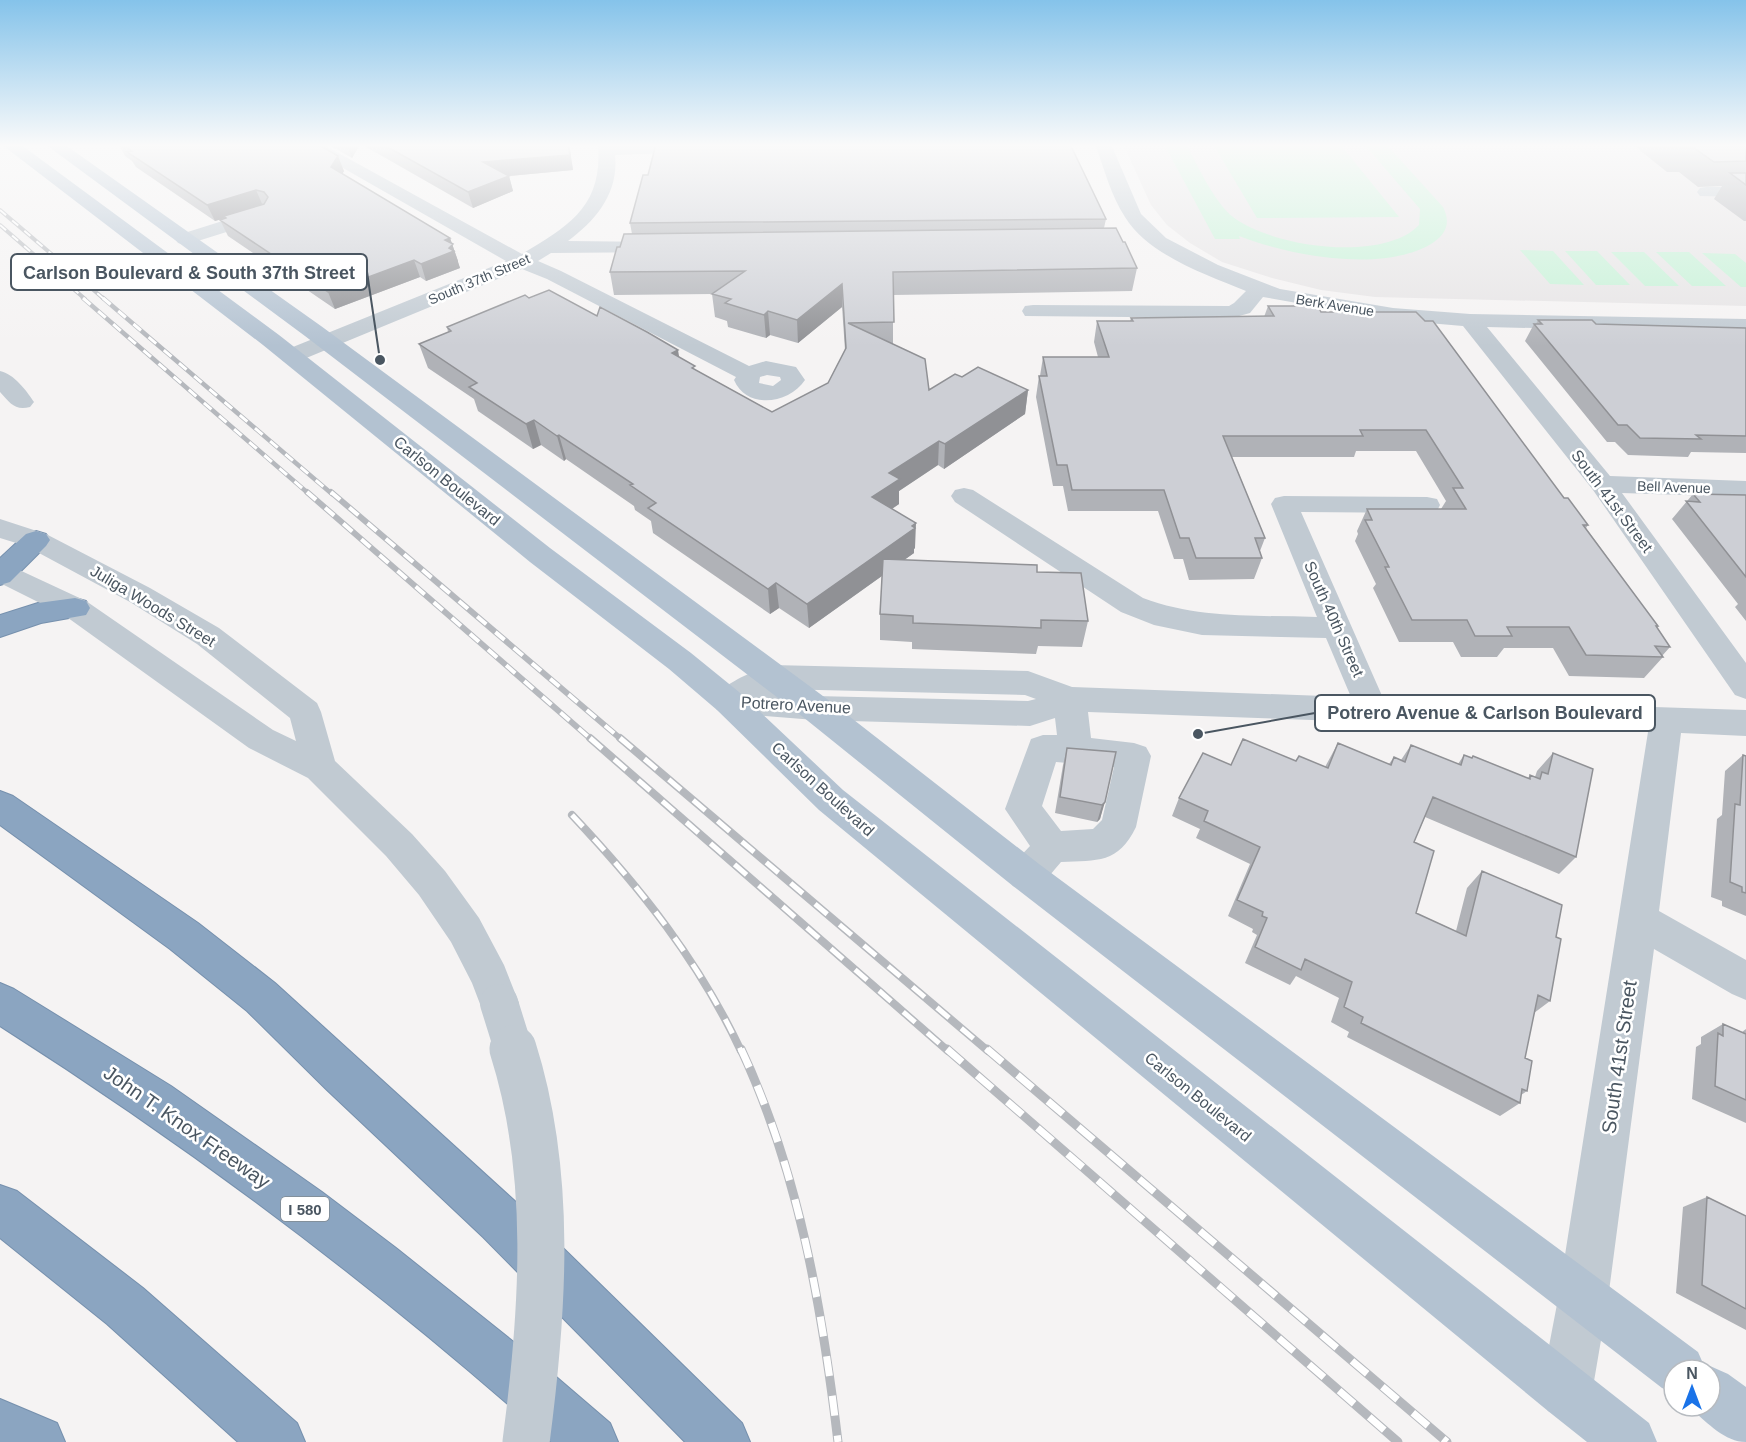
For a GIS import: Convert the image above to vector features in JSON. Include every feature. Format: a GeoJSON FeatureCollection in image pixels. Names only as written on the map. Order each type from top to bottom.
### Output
{"type":"FeatureCollection","features":[{"type":"Feature","properties":{"kind":"highway"},"geometry":{"type":"LineString","coordinates":[[1,568],[36,540]]}},
{"type":"Feature","properties":{"kind":"highway"},"geometry":{"type":"LineString","coordinates":[[0,626],[38,613],[75,608]]}},
{"type":"Feature","properties":{"kind":"highway"},"geometry":{"type":"LineString","coordinates":[[0,806],[184,936],[261,997],[500,1220],[723,1442]]}},
{"type":"Feature","properties":{"kind":"highway","name":"John T. Knox Freeway"},"geometry":{"type":"LineString","coordinates":[[0,1003],[169,1112],[308,1211],[464,1335],[591,1442]]}},
{"type":"Feature","properties":{"kind":"highway"},"geometry":{"type":"LineString","coordinates":[[0,1208],[124,1306],[278,1442]]}},
{"type":"Feature","properties":{"kind":"highway"},"geometry":{"type":"LineString","coordinates":[[0,1425],[38,1442]]}},
{"type":"Feature","properties":{"kind":"main road","name":"Carlson Boulevard"},"geometry":{"type":"LineString","coordinates":[[99,211],[291,356],[540,555],[680,661],[728,701],[831,800],[1566,1393],[1630,1442]]}},
{"type":"Feature","properties":{"kind":"main road"},"geometry":{"type":"LineString","coordinates":[[146,211],[327,342],[772,677],[1039,861],[1583,1299],[1664,1358]]}},
{"type":"Feature","properties":{"kind":"main road"},"geometry":{"type":"LineString","coordinates":[[1722,1401],[1746,1419]]}},
{"type":"Feature","properties":{"kind":"street"},"geometry":{"type":"LineString","coordinates":[[430,211],[522,262],[564,280],[750,375]]}},
{"type":"Feature","properties":{"kind":"street","name":"South 37th Street"},"geometry":{"type":"LineString","coordinates":[[291,356],[522,262],[549,247],[582,222],[590,211]]}},
{"type":"Feature","properties":{"kind":"street","name":"Berk Avenue"},"geometry":{"type":"LineString","coordinates":[[1131,211],[1159,242],[1211,269],[1258,290],[1317,303],[1393,314],[1470,320],[1746,326]]}},
{"type":"Feature","properties":{"kind":"street"},"geometry":{"type":"LineString","coordinates":[[185,240],[264,214]]}},
{"type":"Feature","properties":{"kind":"street"},"geometry":{"type":"LineString","coordinates":[[1138,243],[1159,242]]}},
{"type":"Feature","properties":{"kind":"street"},"geometry":{"type":"LineString","coordinates":[[549,247],[674,248]]}},
{"type":"Feature","properties":{"kind":"street"},"geometry":{"type":"LineString","coordinates":[[1033,311],[1232,312],[1242,308],[1258,290]]}},
{"type":"Feature","properties":{"kind":"street","name":"South 41st Street"},"geometry":{"type":"LineString","coordinates":[[1470,320],[1602,484],[1746,687]]}},
{"type":"Feature","properties":{"kind":"street"},"geometry":{"type":"LineString","coordinates":[[0,378],[22,402]]}},
{"type":"Feature","properties":{"kind":"street","name":"Bell Avenue"},"geometry":{"type":"LineString","coordinates":[[1602,484],[1746,489]]}},
{"type":"Feature","properties":{"kind":"street"},"geometry":{"type":"LineString","coordinates":[[964,496],[1132,605],[1166,618],[1202,624],[1338,628]]}},
{"type":"Feature","properties":{"kind":"street","name":"South 40th Street"},"geometry":{"type":"LineString","coordinates":[[1373,711],[1284,504],[1427,505]]}},
{"type":"Feature","properties":{"kind":"street","name":"Juliga Woods Street"},"geometry":{"type":"LineString","coordinates":[[0,528],[36,540],[140,595],[208,636],[305,712],[320,768]]}},
{"type":"Feature","properties":{"kind":"street"},"geometry":{"type":"LineString","coordinates":[[1,568],[75,608],[261,739],[320,768],[399,845],[432,884],[473,945],[499,1003],[516,1054],[537,1164],[541,1300],[537,1356],[526,1442]]}},
{"type":"Feature","properties":{"kind":"street","name":"Potrero Avenue"},"geometry":{"type":"LineString","coordinates":[[728,701],[772,677],[1028,683],[1070,699],[1746,723]]}},
{"type":"Feature","properties":{"kind":"street"},"geometry":{"type":"LineString","coordinates":[[1070,699],[1075,749]]}},
{"type":"Feature","properties":{"kind":"street","name":"Potrero Avenue"},"geometry":{"type":"LineString","coordinates":[[728,701],[815,708],[1030,714],[1070,699]]}},
{"type":"Feature","properties":{"kind":"street","name":"South 41st Street"},"geometry":{"type":"LineString","coordinates":[[1566,1393],[1583,1299],[1666,720]]}},
{"type":"Feature","properties":{"kind":"street"},"geometry":{"type":"LineString","coordinates":[[1043,748],[1075,749],[1134,756],[1118,827],[1102,844],[1039,861],[1023,809],[1043,748]]}},
{"type":"Feature","properties":{"kind":"street"},"geometry":{"type":"LineString","coordinates":[[1639,920],[1746,981]]}},
{"type":"Feature","properties":{"kind":"shaded area"},"geometry":{"type":"Polygon","coordinates":[[[1156,211],[1746,211],[1746,306],[1375,297],[1321,290],[1222,262],[1190,243],[1167,225],[1156,211]]]}},
{"type":"Feature","properties":{"kind":"green space"},"geometry":{"type":"Polygon","coordinates":[[[1200,211],[1227,211],[1251,228],[1299,243],[1355,247],[1380,244],[1402,237],[1419,225],[1420,211],[1445,211],[1447,217],[1445,230],[1434,242],[1414,252],[1390,257],[1337,258],[1284,250],[1239,236],[1240,239],[1215,239],[1200,211]]]}},
{"type":"Feature","properties":{"kind":"green space"},"geometry":{"type":"Polygon","coordinates":[[[1253,211],[1394,211],[1399,217],[1257,218],[1253,211]]]}},
{"type":"Feature","properties":{"kind":"green space"},"geometry":{"type":"Polygon","coordinates":[[[1520,250],[1553,251],[1584,285],[1550,284],[1520,250]]]}},
{"type":"Feature","properties":{"kind":"green space"},"geometry":{"type":"Polygon","coordinates":[[[1565,251],[1597,251],[1630,285],[1596,285],[1565,251]]]}},
{"type":"Feature","properties":{"kind":"green space"},"geometry":{"type":"Polygon","coordinates":[[[1611,252],[1644,252],[1679,286],[1645,286],[1611,252]]]}},
{"type":"Feature","properties":{"kind":"green space"},"geometry":{"type":"Polygon","coordinates":[[[1656,252],[1689,252],[1726,286],[1692,286],[1656,252]]]}},
{"type":"Feature","properties":{"kind":"green space"},"geometry":{"type":"Polygon","coordinates":[[[1702,253],[1735,254],[1746,263],[1746,287],[1741,287],[1702,253]]]}},
{"type":"Feature","properties":{"kind":"building"},"geometry":{"type":"Polygon","coordinates":[[[240,211],[405,211],[450,238],[445,240],[453,244],[449,248],[454,251],[421,264],[414,260],[328,292],[220,220],[226,218],[224,216],[240,211]]]}},
{"type":"Feature","properties":{"kind":"building"},"geometry":{"type":"Polygon","coordinates":[[[633,211],[1102,211],[1106,219],[630,223],[633,211]]]}},
{"type":"Feature","properties":{"kind":"building"},"geometry":{"type":"Polygon","coordinates":[[[1116,228],[1137,268],[893,272],[894,322],[848,323],[925,359],[929,390],[955,374],[962,377],[978,367],[1028,390],[945,444],[939,441],[889,473],[900,479],[872,497],[916,523],[912,526],[915,528],[807,604],[776,583],[768,589],[648,508],[656,503],[630,485],[633,484],[534,420],[526,424],[469,387],[477,383],[419,344],[451,331],[447,327],[525,295],[529,298],[549,290],[597,316],[600,307],[647,332],[678,350],[672,353],[695,366],[692,368],[772,412],[828,383],[846,348],[842,284],[797,320],[768,311],[764,315],[725,303],[731,299],[712,294],[745,271],[610,272],[617,247],[620,247],[624,234],[1116,228]]]}},
{"type":"Feature","properties":{"kind":"building"},"geometry":{"type":"Polygon","coordinates":[[[1268,306],[1318,306],[1321,312],[1416,312],[1425,321],[1433,321],[1564,498],[1568,498],[1588,525],[1583,525],[1658,626],[1656,626],[1670,647],[1655,646],[1663,657],[1586,655],[1569,627],[1507,627],[1512,636],[1475,636],[1467,620],[1412,620],[1385,567],[1389,567],[1365,520],[1372,520],[1367,509],[1466,509],[1453,488],[1463,488],[1426,430],[1360,430],[1363,436],[1223,436],[1265,538],[1255,538],[1262,558],[1196,558],[1189,538],[1180,538],[1164,490],[1072,490],[1067,465],[1057,465],[1039,376],[1047,376],[1043,357],[1109,357],[1097,321],[1133,321],[1131,318],[1274,316],[1268,306]]]}},
{"type":"Feature","properties":{"kind":"building"},"geometry":{"type":"Polygon","coordinates":[[[1538,320],[1592,320],[1596,324],[1746,328],[1746,436],[1696,435],[1701,439],[1640,438],[1627,425],[1618,425],[1534,324],[1542,324],[1538,320]]]}},
{"type":"Feature","properties":{"kind":"building"},"geometry":{"type":"Polygon","coordinates":[[[1693,494],[1746,495],[1746,577],[1686,501],[1700,502],[1693,494]]]}},
{"type":"Feature","properties":{"kind":"building"},"geometry":{"type":"Polygon","coordinates":[[[883,559],[1037,565],[1037,572],[1081,573],[1088,621],[1041,620],[1041,628],[913,623],[913,616],[880,614],[883,559]]]}},
{"type":"Feature","properties":{"kind":"building"},"geometry":{"type":"Polygon","coordinates":[[[1243,739],[1296,761],[1299,756],[1328,768],[1338,743],[1391,765],[1394,757],[1405,762],[1411,745],[1461,765],[1464,755],[1472,758],[1473,756],[1530,779],[1530,775],[1540,779],[1542,772],[1548,774],[1553,753],[1593,769],[1576,857],[1433,797],[1414,842],[1434,851],[1416,913],[1466,936],[1482,871],[1562,905],[1556,937],[1561,939],[1550,1001],[1538,995],[1525,1058],[1532,1061],[1527,1091],[1522,1089],[1520,1103],[1361,1023],[1363,1017],[1344,1007],[1352,982],[1305,959],[1301,970],[1255,947],[1267,918],[1262,916],[1263,912],[1237,900],[1260,847],[1204,821],[1208,811],[1179,798],[1203,753],[1231,765],[1243,739]]]}},
{"type":"Feature","properties":{"kind":"building"},"geometry":{"type":"Polygon","coordinates":[[[1067,748],[1116,752],[1105,802],[1102,805],[1060,797],[1067,748]]]}},
{"type":"Feature","properties":{"kind":"building"},"geometry":{"type":"Polygon","coordinates":[[[1743,755],[1746,756],[1746,893],[1742,892],[1742,887],[1730,882],[1735,804],[1740,805],[1743,755]]]}},
{"type":"Feature","properties":{"kind":"building"},"geometry":{"type":"Polygon","coordinates":[[[1723,1024],[1746,1034],[1746,1100],[1715,1086],[1718,1033],[1723,1036],[1723,1024]]]}},
{"type":"Feature","properties":{"kind":"building"},"geometry":{"type":"Polygon","coordinates":[[[1707,1197],[1746,1216],[1746,1309],[1702,1285],[1707,1197]]]}},
{"type":"Feature","properties":{"kind":"railway"},"geometry":{"type":"LineString","coordinates":[[2,211],[104,299]]}},
{"type":"Feature","properties":{"kind":"railway"},"geometry":{"type":"LineString","coordinates":[[0,225],[85,299]]}},
{"type":"Feature","properties":{"kind":"railway"},"geometry":{"type":"LineString","coordinates":[[83,298],[309,494]]}},
{"type":"Feature","properties":{"kind":"railway"},"geometry":{"type":"LineString","coordinates":[[103,298],[332,494]]}},
{"type":"Feature","properties":{"kind":"railway"},"geometry":{"type":"LineString","coordinates":[[307,492],[592,740]]}},
{"type":"Feature","properties":{"kind":"railway"},"geometry":{"type":"LineString","coordinates":[[331,492],[622,740]]}},
{"type":"Feature","properties":{"kind":"railway"},"geometry":{"type":"LineString","coordinates":[[590,738],[948,1051]]}},
{"type":"Feature","properties":{"kind":"railway"},"geometry":{"type":"LineString","coordinates":[[620,738],[988,1051]]}},
{"type":"Feature","properties":{"kind":"railway"},"geometry":{"type":"LineString","coordinates":[[572,815],[621,870],[666,926],[706,986],[741,1051]]}},
{"type":"Feature","properties":{"kind":"railway"},"geometry":{"type":"LineString","coordinates":[[741,1049],[761,1096],[793,1192],[816,1291],[838,1442]]}},
{"type":"Feature","properties":{"kind":"railway"},"geometry":{"type":"LineString","coordinates":[[947,1049],[1398,1442]]}},
{"type":"Feature","properties":{"kind":"railway"},"geometry":{"type":"LineString","coordinates":[[987,1049],[1447,1442]]}},
{"type":"Feature","properties":{"kind":"place","name":"Carlson Boulevard & South 37th Street"},"geometry":{"type":"Point","coordinates":[380,360]}},
{"type":"Feature","properties":{"kind":"place","name":"Potrero Avenue & Carlson Boulevard"},"geometry":{"type":"Point","coordinates":[1198,734]}}]}
